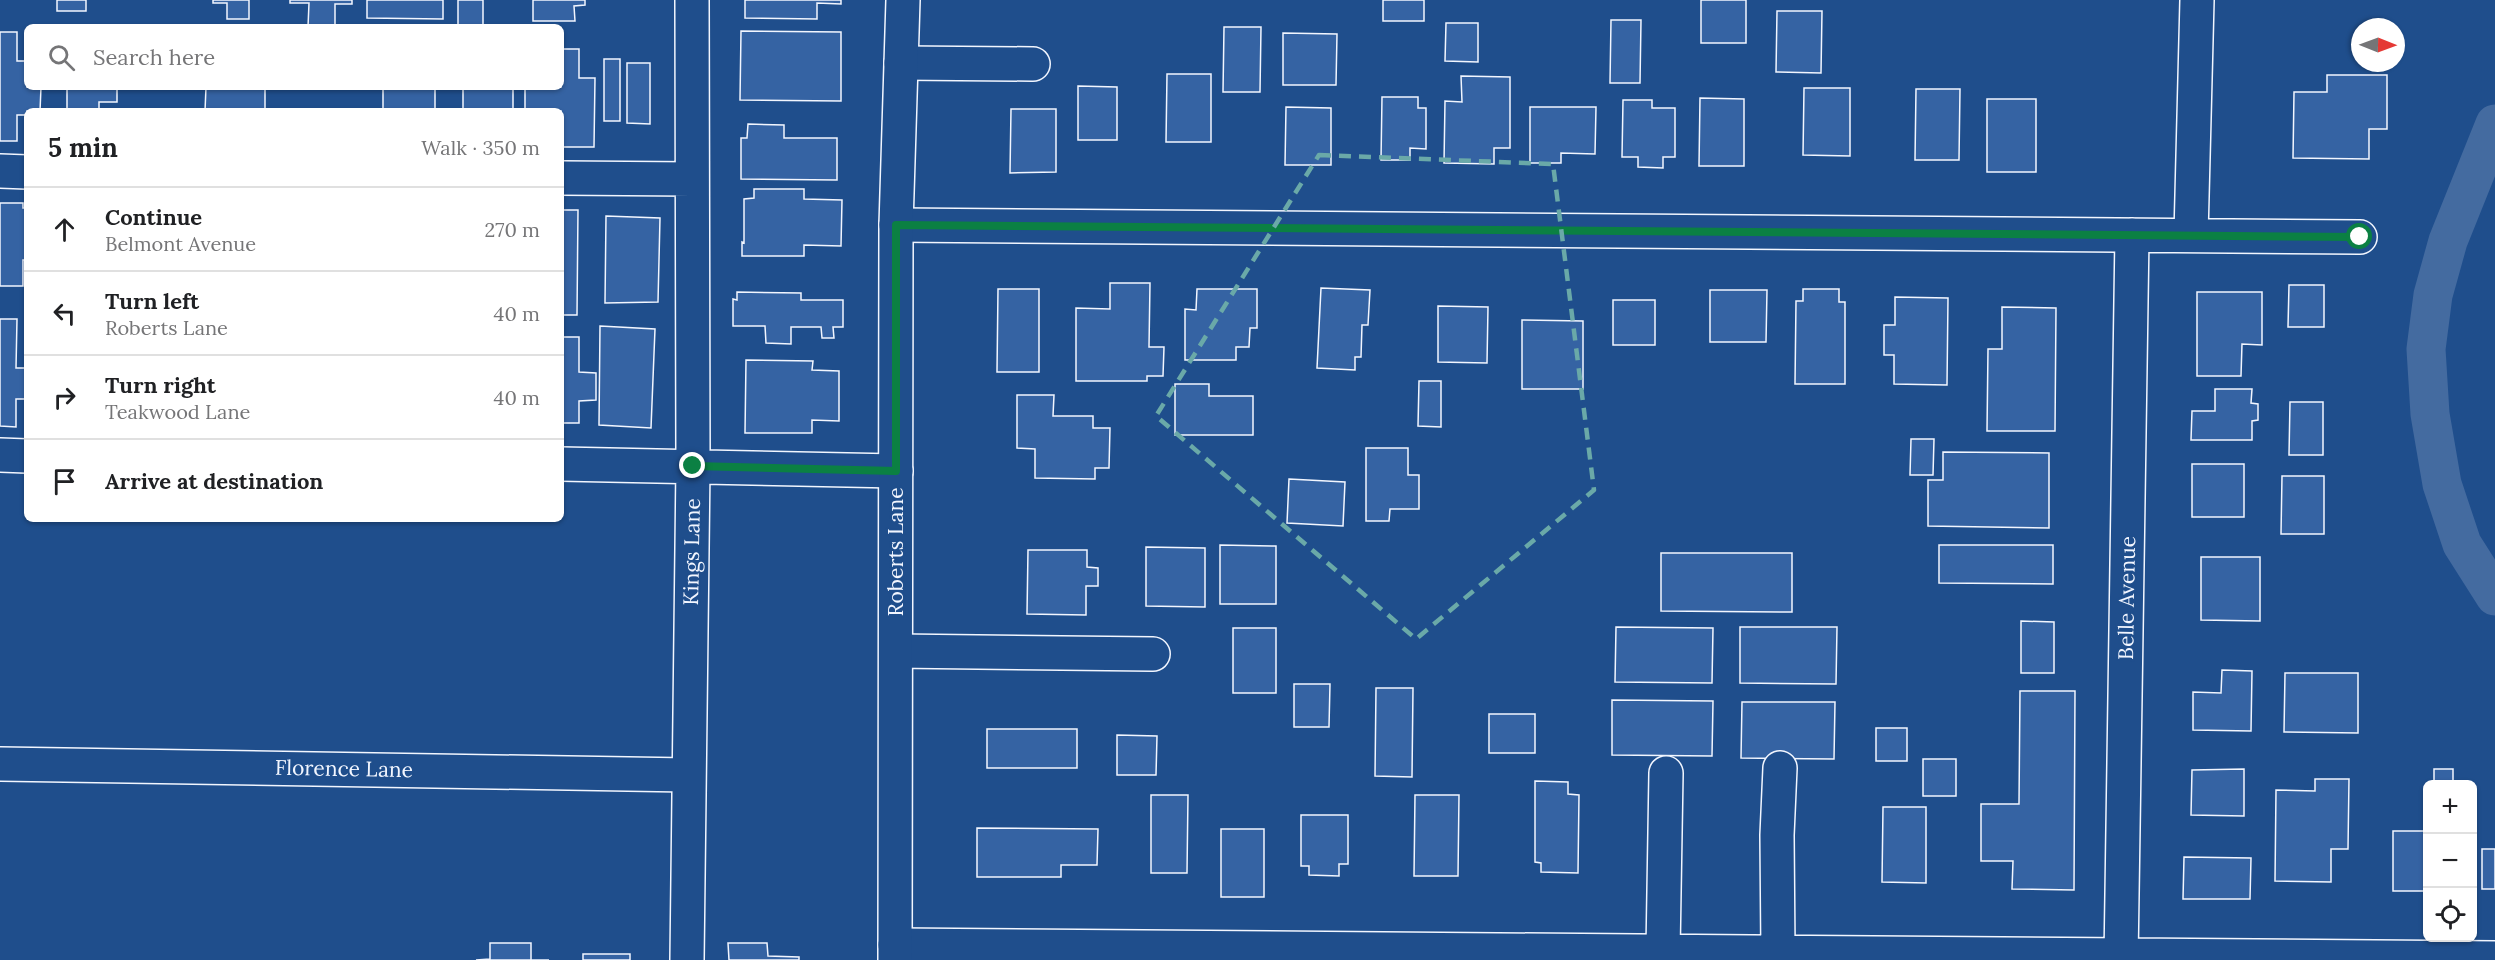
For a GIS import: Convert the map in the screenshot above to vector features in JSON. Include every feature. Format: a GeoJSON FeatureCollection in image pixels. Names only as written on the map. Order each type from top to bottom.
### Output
{"type":"FeatureCollection","features":[{"type":"Feature","properties":{"kind":"street","name":"Kings Lane"},"geometry":{"type":"LineString","coordinates":[[687,960],[693,466],[692,0]]}},
{"type":"Feature","properties":{"kind":"street","name":"Roberts Lane"},"geometry":{"type":"LineString","coordinates":[[895,952],[896,225],[903,0]]}},
{"type":"Feature","properties":{"kind":"street"},"geometry":{"type":"LineString","coordinates":[[2191,236],[2197,0]]}},
{"type":"Feature","properties":{"kind":"street"},"geometry":{"type":"LineString","coordinates":[[901,63],[1033,64]]}},
{"type":"Feature","properties":{"kind":"street"},"geometry":{"type":"LineString","coordinates":[[0,171],[24,172]]}},
{"type":"Feature","properties":{"kind":"street"},"geometry":{"type":"LineString","coordinates":[[564,178],[692,179]]}},
{"type":"Feature","properties":{"kind":"street"},"geometry":{"type":"LineString","coordinates":[[896,225],[2360,237]]}},
{"type":"Feature","properties":{"kind":"street","name":"Belle Avenue"},"geometry":{"type":"LineString","coordinates":[[2122,957],[2132,236]]}},
{"type":"Feature","properties":{"kind":"street"},"geometry":{"type":"LineString","coordinates":[[0,455],[24,456]]}},
{"type":"Feature","properties":{"kind":"street"},"geometry":{"type":"LineString","coordinates":[[564,464],[896,471]]}},
{"type":"Feature","properties":{"kind":"street"},"geometry":{"type":"LineString","coordinates":[[896,651],[1154,654]]}},
{"type":"Feature","properties":{"kind":"street","name":"Florence Lane"},"geometry":{"type":"LineString","coordinates":[[0,764],[688,775]]}},
{"type":"Feature","properties":{"kind":"street"},"geometry":{"type":"LineString","coordinates":[[1778,952],[1779,768]]}},
{"type":"Feature","properties":{"kind":"street"},"geometry":{"type":"LineString","coordinates":[[1664,951],[1666,773]]}},
{"type":"Feature","properties":{"kind":"street"},"geometry":{"type":"LineString","coordinates":[[895,952],[1664,951],[2122,957],[2495,958]]}},
{"type":"Feature","properties":{"kind":"highlighted area"},"geometry":{"type":"Polygon","coordinates":[[[1319,155],[1553,164],[1594,490],[1416,639],[1156,416],[1319,155]]]}},
{"type":"Feature","properties":{"kind":"building"},"geometry":{"type":"Polygon","coordinates":[[[57,0],[86,0],[86,11],[57,11],[57,0]]]}},
{"type":"Feature","properties":{"kind":"building"},"geometry":{"type":"Polygon","coordinates":[[[213,0],[249,0],[249,19],[227,19],[227,3],[213,3],[213,0]]]}},
{"type":"Feature","properties":{"kind":"building"},"geometry":{"type":"Polygon","coordinates":[[[290,0],[352,0],[352,4],[335,4],[335,24],[308,24],[309,3],[290,3],[290,0]]]}},
{"type":"Feature","properties":{"kind":"building"},"geometry":{"type":"Polygon","coordinates":[[[367,0],[443,0],[443,19],[367,18],[367,0]]]}},
{"type":"Feature","properties":{"kind":"building"},"geometry":{"type":"Polygon","coordinates":[[[458,0],[483,0],[483,24],[458,24],[458,0]]]}},
{"type":"Feature","properties":{"kind":"building"},"geometry":{"type":"Polygon","coordinates":[[[533,0],[585,0],[585,5],[574,6],[575,21],[533,21],[533,0]]]}},
{"type":"Feature","properties":{"kind":"building"},"geometry":{"type":"Polygon","coordinates":[[[745,0],[841,0],[841,4],[817,3],[817,19],[745,18],[745,0]]]}},
{"type":"Feature","properties":{"kind":"building"},"geometry":{"type":"Polygon","coordinates":[[[1383,0],[1424,0],[1424,21],[1383,21],[1383,0]]]}},
{"type":"Feature","properties":{"kind":"building"},"geometry":{"type":"Polygon","coordinates":[[[1701,0],[1746,0],[1746,43],[1701,43],[1701,0]]]}},
{"type":"Feature","properties":{"kind":"building"},"geometry":{"type":"Polygon","coordinates":[[[1777,11],[1822,11],[1821,73],[1776,72],[1777,11]]]}},
{"type":"Feature","properties":{"kind":"building"},"geometry":{"type":"Polygon","coordinates":[[[1611,20],[1641,20],[1640,83],[1610,83],[1611,20]]]}},
{"type":"Feature","properties":{"kind":"building"},"geometry":{"type":"Polygon","coordinates":[[[1446,23],[1478,23],[1478,62],[1445,61],[1446,23]]]}},
{"type":"Feature","properties":{"kind":"building"},"geometry":{"type":"Polygon","coordinates":[[[1224,27],[1261,27],[1260,92],[1223,92],[1224,27]]]}},
{"type":"Feature","properties":{"kind":"building"},"geometry":{"type":"Polygon","coordinates":[[[741,31],[841,32],[841,101],[740,100],[741,31]]]}},
{"type":"Feature","properties":{"kind":"building"},"geometry":{"type":"Polygon","coordinates":[[[0,32],[17,32],[17,61],[24,61],[24,90],[41,90],[40,108],[24,108],[24,115],[17,115],[17,141],[0,141],[0,32]]]}},
{"type":"Feature","properties":{"kind":"building"},"geometry":{"type":"Polygon","coordinates":[[[1283,33],[1337,34],[1336,85],[1283,85],[1283,33]]]}},
{"type":"Feature","properties":{"kind":"building"},"geometry":{"type":"Polygon","coordinates":[[[564,49],[579,49],[579,78],[595,78],[594,147],[564,147],[564,108],[525,108],[525,90],[564,90],[564,49]]]}},
{"type":"Feature","properties":{"kind":"building"},"geometry":{"type":"Polygon","coordinates":[[[604,59],[620,59],[620,121],[604,121],[604,59]]]}},
{"type":"Feature","properties":{"kind":"building"},"geometry":{"type":"Polygon","coordinates":[[[627,63],[650,63],[650,124],[627,123],[627,63]]]}},
{"type":"Feature","properties":{"kind":"building"},"geometry":{"type":"Polygon","coordinates":[[[1167,74],[1211,74],[1211,142],[1166,142],[1167,74]]]}},
{"type":"Feature","properties":{"kind":"building"},"geometry":{"type":"Polygon","coordinates":[[[2327,75],[2387,75],[2387,129],[2369,129],[2369,159],[2293,158],[2294,92],[2327,92],[2327,75]]]}},
{"type":"Feature","properties":{"kind":"building"},"geometry":{"type":"Polygon","coordinates":[[[1461,76],[1510,77],[1510,148],[1494,148],[1494,164],[1444,163],[1445,101],[1462,102],[1461,76]]]}},
{"type":"Feature","properties":{"kind":"building"},"geometry":{"type":"Polygon","coordinates":[[[1078,86],[1117,87],[1117,140],[1078,140],[1078,86]]]}},
{"type":"Feature","properties":{"kind":"building"},"geometry":{"type":"Polygon","coordinates":[[[1804,88],[1850,88],[1850,156],[1803,155],[1804,88]]]}},
{"type":"Feature","properties":{"kind":"building"},"geometry":{"type":"Polygon","coordinates":[[[1916,89],[1960,89],[1959,160],[1915,160],[1916,89]]]}},
{"type":"Feature","properties":{"kind":"building"},"geometry":{"type":"Polygon","coordinates":[[[67,90],[117,90],[117,102],[99,102],[99,108],[67,108],[67,90]]]}},
{"type":"Feature","properties":{"kind":"building"},"geometry":{"type":"Polygon","coordinates":[[[206,90],[265,90],[265,108],[205,108],[206,90]]]}},
{"type":"Feature","properties":{"kind":"building"},"geometry":{"type":"Polygon","coordinates":[[[383,90],[435,90],[435,108],[383,108],[383,90]]]}},
{"type":"Feature","properties":{"kind":"building"},"geometry":{"type":"Polygon","coordinates":[[[463,90],[513,90],[513,108],[463,108],[463,90]]]}},
{"type":"Feature","properties":{"kind":"building"},"geometry":{"type":"Polygon","coordinates":[[[1382,97],[1418,97],[1418,108],[1426,108],[1426,149],[1410,148],[1410,160],[1381,160],[1382,97]]]}},
{"type":"Feature","properties":{"kind":"building"},"geometry":{"type":"Polygon","coordinates":[[[1700,98],[1744,99],[1744,166],[1699,166],[1700,98]]]}},
{"type":"Feature","properties":{"kind":"building"},"geometry":{"type":"Polygon","coordinates":[[[1987,99],[2036,99],[2036,172],[1987,172],[1987,99]]]}},
{"type":"Feature","properties":{"kind":"building"},"geometry":{"type":"Polygon","coordinates":[[[1623,100],[1652,100],[1652,108],[1675,108],[1675,157],[1663,157],[1663,168],[1638,167],[1638,157],[1622,157],[1623,100]]]}},
{"type":"Feature","properties":{"kind":"building"},"geometry":{"type":"Polygon","coordinates":[[[1286,107],[1331,108],[1331,165],[1285,165],[1286,107]]]}},
{"type":"Feature","properties":{"kind":"building"},"geometry":{"type":"Polygon","coordinates":[[[1530,107],[1596,107],[1595,154],[1561,153],[1561,163],[1530,163],[1530,107]]]}},
{"type":"Feature","properties":{"kind":"building"},"geometry":{"type":"Polygon","coordinates":[[[1011,109],[1056,109],[1056,172],[1010,173],[1011,109]]]}},
{"type":"Feature","properties":{"kind":"building"},"geometry":{"type":"Polygon","coordinates":[[[748,124],[784,125],[784,138],[837,138],[837,180],[741,179],[741,138],[747,138],[748,124]]]}},
{"type":"Feature","properties":{"kind":"building"},"geometry":{"type":"Polygon","coordinates":[[[754,189],[804,189],[804,199],[842,200],[841,246],[804,245],[804,256],[742,256],[744,199],[754,198],[754,189]]]}},
{"type":"Feature","properties":{"kind":"building"},"geometry":{"type":"Polygon","coordinates":[[[0,203],[23,203],[23,286],[0,286],[0,203]]]}},
{"type":"Feature","properties":{"kind":"building"},"geometry":{"type":"Polygon","coordinates":[[[564,210],[578,210],[577,315],[564,315],[564,210]]]}},
{"type":"Feature","properties":{"kind":"building"},"geometry":{"type":"Polygon","coordinates":[[[606,216],[660,218],[658,302],[605,303],[606,216]]]}},
{"type":"Feature","properties":{"kind":"building"},"geometry":{"type":"Polygon","coordinates":[[[1110,283],[1150,283],[1149,347],[1164,347],[1163,376],[1147,376],[1147,381],[1076,381],[1076,308],[1110,309],[1110,283]]]}},
{"type":"Feature","properties":{"kind":"building"},"geometry":{"type":"Polygon","coordinates":[[[2289,285],[2324,285],[2324,327],[2288,327],[2289,285]]]}},
{"type":"Feature","properties":{"kind":"building"},"geometry":{"type":"Polygon","coordinates":[[[1321,288],[1370,290],[1368,325],[1362,325],[1361,357],[1355,357],[1355,370],[1317,368],[1321,288]]]}},
{"type":"Feature","properties":{"kind":"building"},"geometry":{"type":"Polygon","coordinates":[[[998,289],[1039,289],[1039,372],[997,372],[998,289]]]}},
{"type":"Feature","properties":{"kind":"building"},"geometry":{"type":"Polygon","coordinates":[[[1197,289],[1257,289],[1257,328],[1250,328],[1249,347],[1236,347],[1236,360],[1185,360],[1185,309],[1196,310],[1197,289]]]}},
{"type":"Feature","properties":{"kind":"building"},"geometry":{"type":"Polygon","coordinates":[[[1803,289],[1839,289],[1839,302],[1845,302],[1845,384],[1795,384],[1796,301],[1803,301],[1803,289]]]}},
{"type":"Feature","properties":{"kind":"building"},"geometry":{"type":"Polygon","coordinates":[[[1710,290],[1767,290],[1766,342],[1710,342],[1710,290]]]}},
{"type":"Feature","properties":{"kind":"building"},"geometry":{"type":"Polygon","coordinates":[[[737,292],[801,293],[801,300],[843,300],[843,327],[833,327],[834,338],[822,338],[821,327],[791,327],[791,344],[766,343],[765,326],[733,326],[733,299],[737,300],[737,292]]]}},
{"type":"Feature","properties":{"kind":"building"},"geometry":{"type":"Polygon","coordinates":[[[2197,292],[2262,292],[2262,345],[2242,344],[2241,376],[2197,376],[2197,292]]]}},
{"type":"Feature","properties":{"kind":"building"},"geometry":{"type":"Polygon","coordinates":[[[1895,297],[1948,298],[1947,385],[1894,384],[1894,355],[1884,355],[1884,325],[1895,325],[1895,297]]]}},
{"type":"Feature","properties":{"kind":"building"},"geometry":{"type":"Polygon","coordinates":[[[1613,300],[1655,300],[1655,345],[1613,345],[1613,300]]]}},
{"type":"Feature","properties":{"kind":"building"},"geometry":{"type":"Polygon","coordinates":[[[1438,306],[1488,307],[1487,363],[1438,362],[1438,306]]]}},
{"type":"Feature","properties":{"kind":"building"},"geometry":{"type":"Polygon","coordinates":[[[2002,307],[2056,308],[2055,431],[1987,431],[1988,349],[2002,349],[2002,307]]]}},
{"type":"Feature","properties":{"kind":"building"},"geometry":{"type":"Polygon","coordinates":[[[0,319],[17,319],[16,368],[24,368],[24,399],[16,399],[16,427],[0,426],[0,319]]]}},
{"type":"Feature","properties":{"kind":"building"},"geometry":{"type":"Polygon","coordinates":[[[1522,320],[1583,321],[1583,389],[1522,389],[1522,320]]]}},
{"type":"Feature","properties":{"kind":"building"},"geometry":{"type":"Polygon","coordinates":[[[600,326],[655,329],[651,428],[599,425],[600,326]]]}},
{"type":"Feature","properties":{"kind":"building"},"geometry":{"type":"Polygon","coordinates":[[[564,337],[579,337],[579,372],[596,373],[596,400],[579,401],[579,423],[564,423],[564,337]]]}},
{"type":"Feature","properties":{"kind":"building"},"geometry":{"type":"Polygon","coordinates":[[[746,360],[813,361],[812,370],[839,371],[839,421],[812,420],[812,433],[745,433],[746,360]]]}},
{"type":"Feature","properties":{"kind":"building"},"geometry":{"type":"Polygon","coordinates":[[[1419,381],[1441,381],[1441,427],[1418,426],[1419,381]]]}},
{"type":"Feature","properties":{"kind":"building"},"geometry":{"type":"Polygon","coordinates":[[[1175,384],[1209,384],[1209,396],[1253,396],[1253,435],[1175,435],[1175,384]]]}},
{"type":"Feature","properties":{"kind":"building"},"geometry":{"type":"Polygon","coordinates":[[[2215,389],[2252,389],[2251,403],[2258,404],[2258,420],[2252,421],[2252,440],[2191,440],[2192,411],[2215,411],[2215,389]]]}},
{"type":"Feature","properties":{"kind":"building"},"geometry":{"type":"Polygon","coordinates":[[[1017,395],[1054,395],[1053,416],[1093,416],[1093,428],[1110,428],[1109,468],[1095,468],[1095,479],[1035,478],[1035,449],[1017,448],[1017,395]]]}},
{"type":"Feature","properties":{"kind":"building"},"geometry":{"type":"Polygon","coordinates":[[[2290,402],[2323,402],[2323,455],[2289,455],[2290,402]]]}},
{"type":"Feature","properties":{"kind":"building"},"geometry":{"type":"Polygon","coordinates":[[[1911,439],[1934,439],[1933,475],[1910,475],[1911,439]]]}},
{"type":"Feature","properties":{"kind":"building"},"geometry":{"type":"Polygon","coordinates":[[[1366,448],[1408,448],[1408,475],[1419,475],[1419,509],[1390,509],[1389,521],[1366,521],[1366,448]]]}},
{"type":"Feature","properties":{"kind":"building"},"geometry":{"type":"Polygon","coordinates":[[[1943,452],[2049,453],[2049,528],[1928,526],[1928,480],[1943,480],[1943,452]]]}},
{"type":"Feature","properties":{"kind":"building"},"geometry":{"type":"Polygon","coordinates":[[[2192,464],[2244,464],[2244,517],[2192,517],[2192,464]]]}},
{"type":"Feature","properties":{"kind":"building"},"geometry":{"type":"Polygon","coordinates":[[[2282,476],[2324,476],[2324,534],[2281,534],[2282,476]]]}},
{"type":"Feature","properties":{"kind":"building"},"geometry":{"type":"Polygon","coordinates":[[[1289,479],[1345,482],[1343,526],[1287,523],[1289,479]]]}},
{"type":"Feature","properties":{"kind":"building"},"geometry":{"type":"Polygon","coordinates":[[[1220,545],[1276,546],[1276,604],[1220,604],[1220,545]]]}},
{"type":"Feature","properties":{"kind":"building"},"geometry":{"type":"Polygon","coordinates":[[[1939,545],[2053,545],[2053,584],[1939,583],[1939,545]]]}},
{"type":"Feature","properties":{"kind":"building"},"geometry":{"type":"Polygon","coordinates":[[[1146,547],[1205,548],[1205,607],[1146,606],[1146,547]]]}},
{"type":"Feature","properties":{"kind":"building"},"geometry":{"type":"Polygon","coordinates":[[[1028,550],[1087,550],[1087,567],[1098,568],[1098,586],[1086,586],[1086,615],[1027,614],[1028,550]]]}},
{"type":"Feature","properties":{"kind":"building"},"geometry":{"type":"Polygon","coordinates":[[[1661,553],[1792,553],[1792,612],[1661,611],[1661,553]]]}},
{"type":"Feature","properties":{"kind":"building"},"geometry":{"type":"Polygon","coordinates":[[[2201,557],[2260,557],[2260,621],[2201,620],[2201,557]]]}},
{"type":"Feature","properties":{"kind":"building"},"geometry":{"type":"Polygon","coordinates":[[[2021,621],[2054,622],[2054,673],[2021,673],[2021,621]]]}},
{"type":"Feature","properties":{"kind":"building"},"geometry":{"type":"Polygon","coordinates":[[[1616,627],[1713,628],[1712,683],[1615,682],[1616,627]]]}},
{"type":"Feature","properties":{"kind":"building"},"geometry":{"type":"Polygon","coordinates":[[[1740,627],[1837,627],[1836,684],[1740,683],[1740,627]]]}},
{"type":"Feature","properties":{"kind":"building"},"geometry":{"type":"Polygon","coordinates":[[[1233,628],[1276,628],[1276,693],[1233,693],[1233,628]]]}},
{"type":"Feature","properties":{"kind":"building"},"geometry":{"type":"Polygon","coordinates":[[[2222,670],[2252,671],[2251,731],[2193,730],[2193,692],[2221,693],[2222,670]]]}},
{"type":"Feature","properties":{"kind":"building"},"geometry":{"type":"Polygon","coordinates":[[[2285,673],[2358,673],[2358,733],[2284,732],[2285,673]]]}},
{"type":"Feature","properties":{"kind":"building"},"geometry":{"type":"Polygon","coordinates":[[[1294,684],[1330,684],[1329,727],[1294,727],[1294,684]]]}},
{"type":"Feature","properties":{"kind":"building"},"geometry":{"type":"Polygon","coordinates":[[[1376,688],[1413,688],[1412,777],[1375,776],[1376,688]]]}},
{"type":"Feature","properties":{"kind":"building"},"geometry":{"type":"Polygon","coordinates":[[[2020,691],[2075,691],[2074,890],[2012,889],[2013,861],[1981,861],[1981,804],[2019,804],[2020,691]]]}},
{"type":"Feature","properties":{"kind":"building"},"geometry":{"type":"Polygon","coordinates":[[[1612,700],[1713,701],[1712,756],[1612,755],[1612,700]]]}},
{"type":"Feature","properties":{"kind":"building"},"geometry":{"type":"Polygon","coordinates":[[[1742,702],[1835,702],[1834,759],[1741,758],[1742,702]]]}},
{"type":"Feature","properties":{"kind":"building"},"geometry":{"type":"Polygon","coordinates":[[[1489,714],[1535,714],[1535,753],[1489,753],[1489,714]]]}},
{"type":"Feature","properties":{"kind":"building"},"geometry":{"type":"Polygon","coordinates":[[[1876,728],[1907,728],[1907,761],[1876,761],[1876,728]]]}},
{"type":"Feature","properties":{"kind":"building"},"geometry":{"type":"Polygon","coordinates":[[[987,729],[1077,729],[1077,768],[987,768],[987,729]]]}},
{"type":"Feature","properties":{"kind":"building"},"geometry":{"type":"Polygon","coordinates":[[[1117,735],[1157,736],[1156,775],[1117,775],[1117,735]]]}},
{"type":"Feature","properties":{"kind":"building"},"geometry":{"type":"Polygon","coordinates":[[[1923,759],[1956,759],[1956,796],[1923,796],[1923,759]]]}},
{"type":"Feature","properties":{"kind":"building"},"geometry":{"type":"Polygon","coordinates":[[[2244,769],[2244,816],[2191,815],[2192,770],[2244,769]]]}},
{"type":"Feature","properties":{"kind":"building"},"geometry":{"type":"Polygon","coordinates":[[[2434,769],[2453,769],[2453,780],[2434,780],[2434,769]]]}},
{"type":"Feature","properties":{"kind":"building"},"geometry":{"type":"Polygon","coordinates":[[[2315,779],[2349,779],[2348,849],[2331,849],[2331,882],[2275,881],[2276,790],[2315,791],[2315,779]]]}},
{"type":"Feature","properties":{"kind":"building"},"geometry":{"type":"Polygon","coordinates":[[[1535,781],[1568,782],[1568,794],[1579,795],[1578,873],[1541,872],[1541,863],[1535,862],[1535,781]]]}},
{"type":"Feature","properties":{"kind":"building"},"geometry":{"type":"Polygon","coordinates":[[[1151,795],[1188,795],[1187,873],[1151,873],[1151,795]]]}},
{"type":"Feature","properties":{"kind":"building"},"geometry":{"type":"Polygon","coordinates":[[[1415,795],[1459,795],[1458,876],[1414,876],[1415,795]]]}},
{"type":"Feature","properties":{"kind":"building"},"geometry":{"type":"Polygon","coordinates":[[[1883,807],[1926,807],[1926,883],[1882,882],[1883,807]]]}},
{"type":"Feature","properties":{"kind":"building"},"geometry":{"type":"Polygon","coordinates":[[[1301,815],[1348,815],[1348,864],[1339,864],[1339,876],[1309,875],[1309,866],[1301,866],[1301,815]]]}},
{"type":"Feature","properties":{"kind":"building"},"geometry":{"type":"Polygon","coordinates":[[[977,828],[1098,829],[1097,865],[1061,865],[1061,877],[977,877],[977,828]]]}},
{"type":"Feature","properties":{"kind":"building"},"geometry":{"type":"Polygon","coordinates":[[[1221,829],[1264,829],[1264,897],[1221,897],[1221,829]]]}},
{"type":"Feature","properties":{"kind":"building"},"geometry":{"type":"Polygon","coordinates":[[[2393,831],[2423,831],[2423,891],[2393,891],[2393,831]]]}},
{"type":"Feature","properties":{"kind":"building"},"geometry":{"type":"Polygon","coordinates":[[[2482,849],[2495,849],[2495,889],[2482,889],[2482,849]]]}},
{"type":"Feature","properties":{"kind":"building"},"geometry":{"type":"Polygon","coordinates":[[[2184,857],[2251,858],[2250,899],[2183,899],[2184,857]]]}},
{"type":"Feature","properties":{"kind":"building"},"geometry":{"type":"Polygon","coordinates":[[[490,943],[531,943],[531,960],[476,960],[490,959],[490,943]]]}},
{"type":"Feature","properties":{"kind":"building"},"geometry":{"type":"Polygon","coordinates":[[[728,943],[767,943],[768,956],[799,957],[799,960],[729,960],[728,943]]]}},
{"type":"Feature","properties":{"kind":"building"},"geometry":{"type":"Polygon","coordinates":[[[583,954],[630,954],[630,960],[583,960],[583,954]]]}},
{"type":"Feature","properties":{"kind":"waterway"},"geometry":{"type":"LineString","coordinates":[[2495,124],[2448,241],[2433,295],[2426,349],[2430,414],[2442,484],[2462,544],[2495,596]]}},
{"type":"Feature","properties":{"kind":"route"},"geometry":{"type":"LineString","coordinates":[[693,466],[896,471],[896,225],[2360,237]]}}]}
